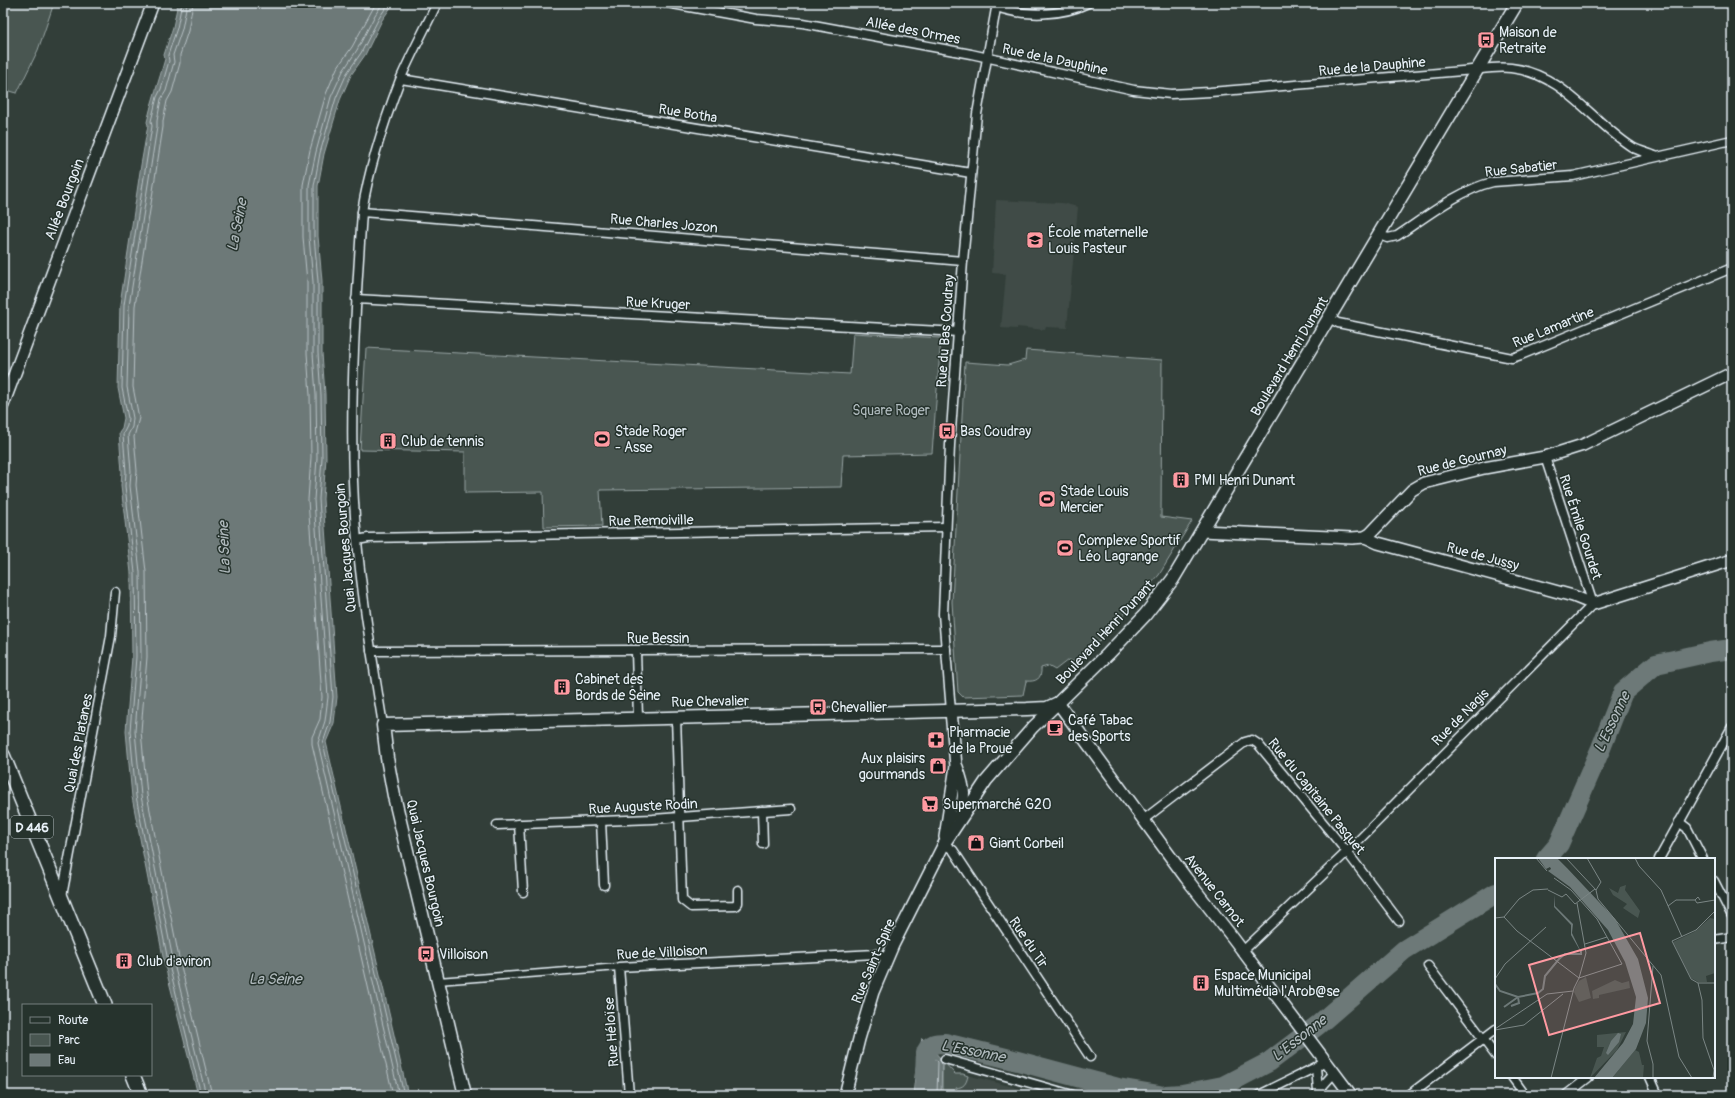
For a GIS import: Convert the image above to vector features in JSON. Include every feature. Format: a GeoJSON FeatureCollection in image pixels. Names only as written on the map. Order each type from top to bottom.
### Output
{"type":"FeatureCollection","features":[{"type":"Feature","properties":{"kind":"main road","name":"Boulevard Henri Dunant"},"geometry":{"type":"LineString","coordinates":[[1058,703],[1108,654],[1160,598],[1173,579],[1380,235],[1516,3]]}},
{"type":"Feature","properties":{"kind":"main road","name":"Rue Chevalier"},"geometry":{"type":"LineString","coordinates":[[383,725],[1034,709],[1047,708],[1058,703]]}},
{"type":"Feature","properties":{"kind":"main road","name":"Quai Jacques Bourgoin"},"geometry":{"type":"LineString","coordinates":[[383,725],[394,796],[466,1095]]}},
{"type":"Feature","properties":{"kind":"main road","name":"D 446"},"geometry":{"type":"LineString","coordinates":[[3,755],[105,1004]]}},
{"type":"Feature","properties":{"kind":"main road"},"geometry":{"type":"LineString","coordinates":[[133,1076],[141,1095]]}},
{"type":"Feature","properties":{"kind":"street","name":"Allée Bourgoin"},"geometry":{"type":"LineString","coordinates":[[3,405],[154,3]]}},
{"type":"Feature","properties":{"kind":"street","name":"Quai Jacques Bourgoin"},"geometry":{"type":"LineString","coordinates":[[383,725],[371,651],[353,482],[353,363],[362,212],[366,189],[382,133],[401,79],[437,3]]}},
{"type":"Feature","properties":{"kind":"street","name":"Allée des Ormes"},"geometry":{"type":"LineString","coordinates":[[667,3],[756,19],[803,23],[988,58]]}},
{"type":"Feature","properties":{"kind":"street"},"geometry":{"type":"LineString","coordinates":[[997,5],[1022,12],[1041,13],[1062,11],[1088,3]]}},
{"type":"Feature","properties":{"kind":"street","name":"Rue du Bas Coudray"},"geometry":{"type":"LineString","coordinates":[[947,711],[946,649],[943,614],[950,446],[976,114],[997,5]]}},
{"type":"Feature","properties":{"kind":"street","name":"Rue de la Dauphine"},"geometry":{"type":"LineString","coordinates":[[988,58],[1134,90],[1171,94],[1477,70],[1490,67],[1511,68],[1534,73],[1562,87],[1623,140],[1634,148],[1655,156]]}},
{"type":"Feature","properties":{"kind":"street","name":"Rue Botha"},"geometry":{"type":"LineString","coordinates":[[401,79],[971,173]]}},
{"type":"Feature","properties":{"kind":"street"},"geometry":{"type":"LineString","coordinates":[[1655,156],[1732,140]]}},
{"type":"Feature","properties":{"kind":"street","name":"Rue Sabatier"},"geometry":{"type":"LineString","coordinates":[[1380,235],[1388,238],[1397,236],[1468,191],[1482,184],[1573,176],[1633,163],[1655,156]]}},
{"type":"Feature","properties":{"kind":"street","name":"Rue Charles Jozon"},"geometry":{"type":"LineString","coordinates":[[362,212],[964,261]]}},
{"type":"Feature","properties":{"kind":"street","name":"Rue Lamartine"},"geometry":{"type":"LineString","coordinates":[[1329,318],[1338,323],[1512,358],[1732,268]]}},
{"type":"Feature","properties":{"kind":"street","name":"Rue Kruger"},"geometry":{"type":"LineString","coordinates":[[356,299],[959,332]]}},
{"type":"Feature","properties":{"kind":"street","name":"Rue de Gournay"},"geometry":{"type":"LineString","coordinates":[[1365,537],[1374,530],[1412,490],[1424,483],[1484,468],[1545,457],[1584,445],[1732,373]]}},
{"type":"Feature","properties":{"kind":"street","name":"Rue Émile Gourdet"},"geometry":{"type":"LineString","coordinates":[[1545,457],[1593,604]]}},
{"type":"Feature","properties":{"kind":"street","name":"Rue Remoiville"},"geometry":{"type":"LineString","coordinates":[[358,540],[376,538],[946,527]]}},
{"type":"Feature","properties":{"kind":"street"},"geometry":{"type":"LineString","coordinates":[[1202,531],[1352,538],[1365,537]]}},
{"type":"Feature","properties":{"kind":"street","name":"Rue de Jussy"},"geometry":{"type":"LineString","coordinates":[[1365,537],[1378,543],[1573,596],[1593,604]]}},
{"type":"Feature","properties":{"kind":"street","name":"Rue de Nagis"},"geometry":{"type":"LineString","coordinates":[[1243,951],[1347,852],[1593,604],[1732,560]]}},
{"type":"Feature","properties":{"kind":"street","name":"Quai des Platanes"},"geometry":{"type":"LineString","coordinates":[[62,899],[111,636],[115,592]]}},
{"type":"Feature","properties":{"kind":"street","name":"Rue Bessin"},"geometry":{"type":"LineString","coordinates":[[371,651],[946,649]]}},
{"type":"Feature","properties":{"kind":"street"},"geometry":{"type":"LineString","coordinates":[[636,651],[638,718]]}},
{"type":"Feature","properties":{"kind":"street","name":"Rue Saint-Spire"},"geometry":{"type":"LineString","coordinates":[[845,1095],[873,992],[887,958],[944,844],[957,822],[961,819],[986,781],[1033,727],[1058,703]]}},
{"type":"Feature","properties":{"kind":"street","name":"Avenue Carnot"},"geometry":{"type":"LineString","coordinates":[[1058,703],[1143,820],[1316,1049],[1320,1064],[1334,1073],[1351,1095]]}},
{"type":"Feature","properties":{"kind":"street"},"geometry":{"type":"LineString","coordinates":[[1033,727],[1036,718],[1034,709]]}},
{"type":"Feature","properties":{"kind":"street","name":"Rue Saint-Spire"},"geometry":{"type":"LineString","coordinates":[[944,844],[956,766],[947,711]]}},
{"type":"Feature","properties":{"kind":"street"},"geometry":{"type":"LineString","coordinates":[[676,718],[682,900],[690,907],[735,906],[738,903],[738,890]]}},
{"type":"Feature","properties":{"kind":"street"},"geometry":{"type":"LineString","coordinates":[[1660,858],[1732,727]]}},
{"type":"Feature","properties":{"kind":"street","name":"Rue du Capitaine Pasquet"},"geometry":{"type":"LineString","coordinates":[[1143,820],[1245,742],[1252,740],[1258,744],[1347,852],[1399,921]]}},
{"type":"Feature","properties":{"kind":"street"},"geometry":{"type":"LineString","coordinates":[[956,766],[958,790],[986,781]]}},
{"type":"Feature","properties":{"kind":"street"},"geometry":{"type":"LineString","coordinates":[[957,822],[962,807],[964,788]]}},
{"type":"Feature","properties":{"kind":"street","name":"Rue Auguste Rodin"},"geometry":{"type":"LineString","coordinates":[[497,825],[679,818],[762,812],[791,808]]}},
{"type":"Feature","properties":{"kind":"street"},"geometry":{"type":"LineString","coordinates":[[762,812],[763,844]]}},
{"type":"Feature","properties":{"kind":"street"},"geometry":{"type":"LineString","coordinates":[[602,821],[604,885]]}},
{"type":"Feature","properties":{"kind":"street"},"geometry":{"type":"LineString","coordinates":[[1679,822],[1687,828],[1702,858]]}},
{"type":"Feature","properties":{"kind":"street"},"geometry":{"type":"LineString","coordinates":[[519,824],[523,892]]}},
{"type":"Feature","properties":{"kind":"street","name":"Rue du Tir"},"geometry":{"type":"LineString","coordinates":[[944,844],[953,850],[1090,1056]]}},
{"type":"Feature","properties":{"kind":"street"},"geometry":{"type":"LineString","coordinates":[[1715,882],[1732,916]]}},
{"type":"Feature","properties":{"kind":"street"},"geometry":{"type":"LineString","coordinates":[[1715,940],[1732,937]]}},
{"type":"Feature","properties":{"kind":"street","name":"Rue de Villoison"},"geometry":{"type":"LineString","coordinates":[[438,981],[620,967],[876,954],[887,958]]}},
{"type":"Feature","properties":{"kind":"street"},"geometry":{"type":"LineString","coordinates":[[1428,966],[1495,1055]]}},
{"type":"Feature","properties":{"kind":"street","name":"Rue Héloïse"},"geometry":{"type":"LineString","coordinates":[[620,967],[628,1095]]}},
{"type":"Feature","properties":{"kind":"street"},"geometry":{"type":"LineString","coordinates":[[1409,1095],[1495,1030]]}},
{"type":"Feature","properties":{"kind":"street"},"geometry":{"type":"LineString","coordinates":[[945,1060],[1069,1095]]}},
{"type":"Feature","properties":{"kind":"street"},"geometry":{"type":"LineString","coordinates":[[1318,1093],[1320,1064]]}},
{"type":"Feature","properties":{"kind":"street"},"geometry":{"type":"LineString","coordinates":[[1259,1095],[1320,1064]]}},
{"type":"Feature","properties":{"kind":"street"},"geometry":{"type":"LineString","coordinates":[[1318,1093],[1334,1073]]}},
{"type":"Feature","properties":{"kind":"street"},"geometry":{"type":"LineString","coordinates":[[1513,1078],[1525,1095]]}},
{"type":"Feature","properties":{"kind":"street"},"geometry":{"type":"LineString","coordinates":[[1566,1095],[1588,1078]]}},
{"type":"Feature","properties":{"kind":"street"},"geometry":{"type":"LineString","coordinates":[[1650,1078],[1658,1095]]}},
{"type":"Feature","properties":{"kind":"shaded area","name":"École maternelle Louis Pasteur"},"geometry":{"type":"Polygon","coordinates":[[[996,200],[1062,203],[1078,207],[1067,328],[1046,327],[1045,330],[1017,327],[1017,329],[1001,328],[1006,274],[992,273],[996,200]]]}},
{"type":"Feature","properties":{"kind":"shaded area"},"geometry":{"type":"Polygon","coordinates":[[[942,1060],[955,1074],[963,1074],[1044,1095],[941,1095],[942,1060]]]}},
{"type":"Feature","properties":{"kind":"green space"},"geometry":{"type":"Polygon","coordinates":[[[3,3],[54,3],[38,50],[17,93],[3,89],[3,3]]]}},
{"type":"Feature","properties":{"kind":"green space","name":"Stade Roger - Asse"},"geometry":{"type":"Polygon","coordinates":[[[853,333],[941,338],[932,453],[843,455],[841,487],[600,490],[602,526],[544,527],[543,492],[465,493],[465,452],[360,450],[366,348],[850,374],[853,333]]]}},
{"type":"Feature","properties":{"kind":"green space","name":"Complexe Sportif Léo Lagrange"},"geometry":{"type":"Polygon","coordinates":[[[1026,350],[1162,360],[1161,517],[1192,521],[1159,575],[1078,663],[1068,660],[1055,670],[1048,666],[1041,668],[1038,679],[1026,681],[1023,695],[963,697],[958,692],[952,602],[965,362],[1008,365],[1025,360],[1026,350]]]}},
{"type":"Feature","properties":{"kind":"green space"},"geometry":{"type":"Polygon","coordinates":[[[942,1060],[955,1074],[963,1074],[968,1076],[964,1085],[956,1088],[957,1095],[942,1095],[942,1060]]]}},
{"type":"Feature","properties":{"kind":"water","name":"La Seine"},"geometry":{"type":"Polygon","coordinates":[[[178,3],[394,3],[382,20],[365,55],[351,75],[340,100],[324,154],[318,186],[318,236],[322,281],[322,353],[325,394],[326,458],[323,499],[337,697],[334,723],[326,742],[408,1095],[198,1095],[164,962],[132,797],[126,731],[132,657],[131,573],[121,486],[122,472],[119,432],[122,428],[124,418],[118,388],[120,305],[148,125],[147,122],[165,59],[164,55],[173,27],[178,3]]]}},
{"type":"Feature","properties":{"kind":"water"},"geometry":{"type":"Polygon","coordinates":[[[922,1038],[942,1060],[941,1095],[913,1095],[916,1068],[922,1038]]]}},
{"type":"Feature","properties":{"kind":"waterway","name":"L'Essonne"},"geometry":{"type":"LineString","coordinates":[[1547,858],[1559,844],[1601,748],[1623,692],[1656,664],[1710,652],[1732,649]]}},
{"type":"Feature","properties":{"kind":"waterway","name":"L'Essonne"},"geometry":{"type":"LineString","coordinates":[[1166,1095],[1182,1094],[1223,1086],[1269,1062],[1318,1025],[1404,950],[1495,894]]}},
{"type":"Feature","properties":{"kind":"waterway","name":"L'Essonne"},"geometry":{"type":"LineString","coordinates":[[924,1095],[926,1052],[934,1044],[939,1043],[945,1043],[1010,1059],[1118,1088],[1159,1095]]}},
{"type":"Feature","properties":{"kind":"place","name":"Maison de Retraite"},"geometry":{"type":"Point","coordinates":[1486,40]}},
{"type":"Feature","properties":{"kind":"place","name":"École maternelle Louis Pasteur"},"geometry":{"type":"Point","coordinates":[1035,240]}},
{"type":"Feature","properties":{"kind":"place","name":"Bas Coudray"},"geometry":{"type":"Point","coordinates":[947,431]}},
{"type":"Feature","properties":{"kind":"place","name":"Stade Roger - Asse"},"geometry":{"type":"Point","coordinates":[602,439]}},
{"type":"Feature","properties":{"kind":"place","name":"Club de tennis"},"geometry":{"type":"Point","coordinates":[388,441]}},
{"type":"Feature","properties":{"kind":"place","name":"PMI Henri Dunant"},"geometry":{"type":"Point","coordinates":[1181,480]}},
{"type":"Feature","properties":{"kind":"place","name":"Stade Louis Mercier"},"geometry":{"type":"Point","coordinates":[1047,499]}},
{"type":"Feature","properties":{"kind":"place","name":"Complexe Sportif Léo Lagrange"},"geometry":{"type":"Point","coordinates":[1065,548]}},
{"type":"Feature","properties":{"kind":"place","name":"Cabinet des Bords de Seine"},"geometry":{"type":"Point","coordinates":[562,687]}},
{"type":"Feature","properties":{"kind":"place","name":"Chevallier"},"geometry":{"type":"Point","coordinates":[818,707]}},
{"type":"Feature","properties":{"kind":"place","name":"Café Tabac des Sports"},"geometry":{"type":"Point","coordinates":[1055,728]}},
{"type":"Feature","properties":{"kind":"place","name":"Pharmacie de la Proue"},"geometry":{"type":"Point","coordinates":[936,740]}},
{"type":"Feature","properties":{"kind":"place","name":"Aux plaisirs gourmands"},"geometry":{"type":"Point","coordinates":[938,766]}},
{"type":"Feature","properties":{"kind":"place","name":"Supermarché G20"},"geometry":{"type":"Point","coordinates":[930,804]}},
{"type":"Feature","properties":{"kind":"place","name":"Giant Corbeil"},"geometry":{"type":"Point","coordinates":[976,843]}},
{"type":"Feature","properties":{"kind":"place","name":"Villoison"},"geometry":{"type":"Point","coordinates":[426,954]}},
{"type":"Feature","properties":{"kind":"place","name":"Club d'aviron"},"geometry":{"type":"Point","coordinates":[124,961]}},
{"type":"Feature","properties":{"kind":"place","name":"Espace Municipal Multimédia l'Arob@se"},"geometry":{"type":"Point","coordinates":[1201,983]}},
{"type":"Feature","properties":{"kind":"park label","name":"Square Roger"},"geometry":{"type":"Point","coordinates":[891,410]}}]}
